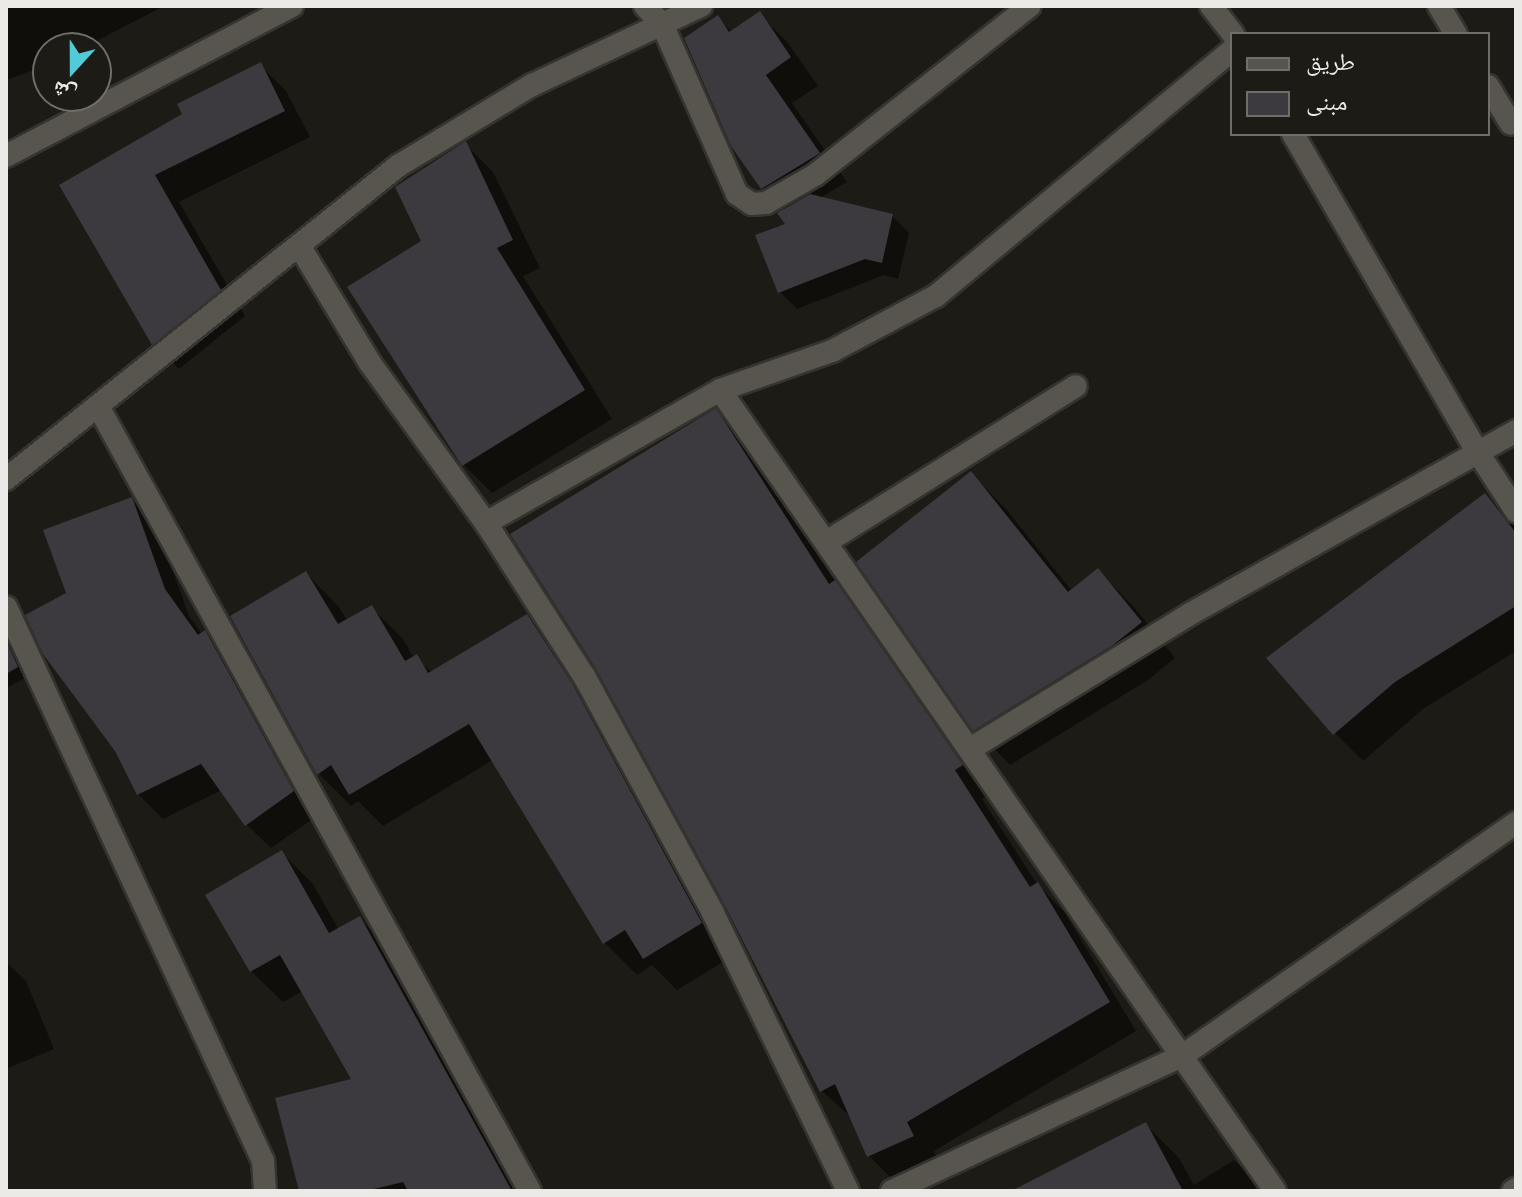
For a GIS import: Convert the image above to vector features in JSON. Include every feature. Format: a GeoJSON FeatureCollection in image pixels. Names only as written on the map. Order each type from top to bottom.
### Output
{"type":"FeatureCollection","features":[{"type":"Feature","properties":{"kind":"street"},"geometry":{"type":"LineString","coordinates":[[6,156],[292,6]]}},
{"type":"Feature","properties":{"kind":"street"},"geometry":{"type":"LineString","coordinates":[[645,6],[662,24],[737,194],[752,204],[766,203],[815,175],[1030,6]]}},
{"type":"Feature","properties":{"kind":"street"},"geometry":{"type":"LineString","coordinates":[[6,479],[398,166],[532,85],[701,6]]}},
{"type":"Feature","properties":{"kind":"street"},"geometry":{"type":"LineString","coordinates":[[1211,6],[1231,32]]}},
{"type":"Feature","properties":{"kind":"street"},"geometry":{"type":"LineString","coordinates":[[1439,6],[1455,32]]}},
{"type":"Feature","properties":{"kind":"street"},"geometry":{"type":"LineString","coordinates":[[486,523],[720,390],[832,351],[936,296],[1230,52]]}},
{"type":"Feature","properties":{"kind":"street"},"geometry":{"type":"LineString","coordinates":[[1490,89],[1511,124]]}},
{"type":"Feature","properties":{"kind":"street"},"geometry":{"type":"LineString","coordinates":[[1294,136],[1477,451],[1516,511]]}},
{"type":"Feature","properties":{"kind":"street"},"geometry":{"type":"LineString","coordinates":[[300,247],[370,363],[486,523],[584,676],[712,911],[848,1191]]}},
{"type":"Feature","properties":{"kind":"street"},"geometry":{"type":"LineString","coordinates":[[828,541],[1076,386]]}},
{"type":"Feature","properties":{"kind":"street"},"geometry":{"type":"LineString","coordinates":[[720,390],[828,541],[1275,1191]]}},
{"type":"Feature","properties":{"kind":"street"},"geometry":{"type":"LineString","coordinates":[[98,406],[530,1191]]}},
{"type":"Feature","properties":{"kind":"street"},"geometry":{"type":"LineString","coordinates":[[970,749],[1190,614],[1516,431]]}},
{"type":"Feature","properties":{"kind":"street"},"geometry":{"type":"LineString","coordinates":[[6,607],[263,1161],[265,1191]]}},
{"type":"Feature","properties":{"kind":"street"},"geometry":{"type":"LineString","coordinates":[[892,1191],[1182,1056],[1516,823]]}},
{"type":"Feature","properties":{"kind":"building"},"geometry":{"type":"Polygon","coordinates":[[[760,11],[791,57],[766,75],[820,153],[761,189],[731,146],[684,38],[718,15],[729,32],[760,11]]]}},
{"type":"Feature","properties":{"kind":"building"},"geometry":{"type":"Polygon","coordinates":[[[261,62],[285,111],[155,175],[221,290],[152,345],[59,185],[182,114],[177,104],[261,62]]]}},
{"type":"Feature","properties":{"kind":"building"},"geometry":{"type":"Polygon","coordinates":[[[466,141],[513,240],[497,248],[585,390],[462,466],[347,287],[421,241],[395,187],[466,141]]]}},
{"type":"Feature","properties":{"kind":"building"},"geometry":{"type":"Polygon","coordinates":[[[810,194],[893,214],[882,263],[865,259],[778,293],[755,235],[785,224],[777,213],[810,194]]]}},
{"type":"Feature","properties":{"kind":"building"},"geometry":{"type":"Polygon","coordinates":[[[716,408],[829,584],[835,580],[963,765],[955,770],[1030,887],[1038,882],[1110,1002],[907,1122],[914,1136],[867,1157],[835,1084],[820,1092],[724,904],[596,669],[510,534],[716,408]]]}},
{"type":"Feature","properties":{"kind":"building"},"geometry":{"type":"Polygon","coordinates":[[[971,471],[1068,592],[1098,568],[1142,622],[1113,645],[973,731],[856,562],[971,471]]]}},
{"type":"Feature","properties":{"kind":"building"},"geometry":{"type":"Polygon","coordinates":[[[1485,493],[1516,533],[1516,606],[1395,682],[1333,735],[1266,658],[1485,493]]]}},
{"type":"Feature","properties":{"kind":"building"},"geometry":{"type":"Polygon","coordinates":[[[132,497],[165,589],[198,635],[205,630],[294,791],[245,826],[201,764],[137,795],[115,751],[43,654],[25,615],[66,593],[43,530],[132,497]]]}},
{"type":"Feature","properties":{"kind":"building"},"geometry":{"type":"Polygon","coordinates":[[[306,571],[338,624],[372,605],[405,661],[417,654],[428,673],[527,614],[572,683],[702,923],[643,959],[625,930],[603,944],[469,724],[349,795],[331,765],[317,775],[230,616],[306,571]]]}},
{"type":"Feature","properties":{"kind":"building"},"geometry":{"type":"Polygon","coordinates":[[[6,640],[18,667],[6,674],[6,640]]]}},
{"type":"Feature","properties":{"kind":"building"},"geometry":{"type":"Polygon","coordinates":[[[282,850],[329,933],[360,916],[512,1191],[408,1191],[403,1182],[366,1191],[299,1191],[275,1098],[351,1079],[280,955],[250,972],[205,895],[282,850]]]}},
{"type":"Feature","properties":{"kind":"building"},"geometry":{"type":"Polygon","coordinates":[[[1146,1122],[1183,1191],[1011,1191],[1146,1122]]]}}]}
